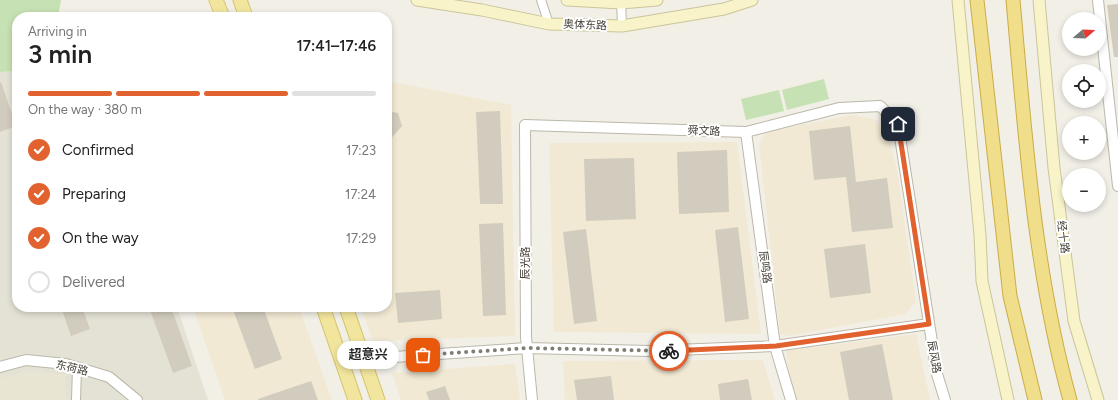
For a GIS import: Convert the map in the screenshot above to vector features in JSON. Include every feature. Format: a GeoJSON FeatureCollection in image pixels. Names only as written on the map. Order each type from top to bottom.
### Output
{"type":"FeatureCollection","features":[{"type":"Feature","properties":{"kind":"highway"},"geometry":{"type":"LineString","coordinates":[[977,0],[1010,296],[1036,400]]}},
{"type":"Feature","properties":{"kind":"highway"},"geometry":{"type":"LineString","coordinates":[[1013,0],[1024,124],[1045,294],[1070,400]]}},
{"type":"Feature","properties":{"kind":"main road"},"geometry":{"type":"LineString","coordinates":[[216,0],[221,12]]}},
{"type":"Feature","properties":{"kind":"main road"},"geometry":{"type":"LineString","coordinates":[[240,0],[244,12]]}},
{"type":"Feature","properties":{"kind":"main road","name":"奥体东路"},"geometry":{"type":"LineString","coordinates":[[417,0],[482,10],[549,24],[622,26],[724,9],[752,0]]}},
{"type":"Feature","properties":{"kind":"main road"},"geometry":{"type":"LineString","coordinates":[[567,0],[657,0]]}},
{"type":"Feature","properties":{"kind":"main road"},"geometry":{"type":"LineString","coordinates":[[958,0],[966,66],[980,234],[982,281],[1008,400]]}},
{"type":"Feature","properties":{"kind":"main road","name":"经十路"},"geometry":{"type":"LineString","coordinates":[[1039,0],[1054,168],[1074,321],[1098,400]]}},
{"type":"Feature","properties":{"kind":"main road"},"geometry":{"type":"LineString","coordinates":[[325,312],[355,400]]}},
{"type":"Feature","properties":{"kind":"main road"},"geometry":{"type":"LineString","coordinates":[[348,312],[378,400]]}},
{"type":"Feature","properties":{"kind":"street"},"geometry":{"type":"LineString","coordinates":[[541,0],[549,24]]}},
{"type":"Feature","properties":{"kind":"street"},"geometry":{"type":"LineString","coordinates":[[1098,0],[1118,186]]}},
{"type":"Feature","properties":{"kind":"street"},"geometry":{"type":"LineString","coordinates":[[621,1],[622,26]]}},
{"type":"Feature","properties":{"kind":"street","name":"舜文路"},"geometry":{"type":"LineString","coordinates":[[525,125],[746,132],[838,108],[880,106]]}},
{"type":"Feature","properties":{"kind":"street","name":"辰风路"},"geometry":{"type":"LineString","coordinates":[[880,106],[898,124],[937,374],[945,400]]}},
{"type":"Feature","properties":{"kind":"street","name":"辰光路"},"geometry":{"type":"LineString","coordinates":[[525,125],[527,348],[532,400]]}},
{"type":"Feature","properties":{"kind":"street","name":"辰鸣路"},"geometry":{"type":"LineString","coordinates":[[746,132],[776,346],[791,400]]}},
{"type":"Feature","properties":{"kind":"street"},"geometry":{"type":"LineString","coordinates":[[364,359],[527,348],[649,351],[776,346],[929,324]]}},
{"type":"Feature","properties":{"kind":"street","name":"东荷路"},"geometry":{"type":"LineString","coordinates":[[0,367],[26,360],[66,364],[109,377],[137,400]]}},
{"type":"Feature","properties":{"kind":"street"},"geometry":{"type":"LineString","coordinates":[[76,400],[77,368]]}},
{"type":"Feature","properties":{"kind":"shaded area"},"geometry":{"type":"Polygon","coordinates":[[[12,71],[12,312],[179,312],[208,400],[0,400],[0,72],[12,71]]]}},
{"type":"Feature","properties":{"kind":"shaded area"},"geometry":{"type":"Polygon","coordinates":[[[392,82],[511,105],[515,336],[373,341],[363,312],[392,312],[392,82]]]}},
{"type":"Feature","properties":{"kind":"shaded area"},"geometry":{"type":"Polygon","coordinates":[[[852,115],[874,119],[888,134],[897,170],[916,302],[905,314],[789,336],[780,334],[759,144],[766,132],[852,115]]]}},
{"type":"Feature","properties":{"kind":"shaded area"},"geometry":{"type":"Polygon","coordinates":[[[737,142],[761,334],[554,332],[549,143],[737,142]]]}},
{"type":"Feature","properties":{"kind":"shaded area"},"geometry":{"type":"Polygon","coordinates":[[[195,312],[301,312],[332,400],[225,400],[195,312]]]}},
{"type":"Feature","properties":{"kind":"shaded area"},"geometry":{"type":"Polygon","coordinates":[[[916,334],[930,400],[796,400],[786,351],[916,334]]]}},
{"type":"Feature","properties":{"kind":"shaded area"},"geometry":{"type":"Polygon","coordinates":[[[763,360],[775,400],[565,400],[563,361],[763,360]]]}},
{"type":"Feature","properties":{"kind":"shaded area"},"geometry":{"type":"Polygon","coordinates":[[[515,364],[520,400],[401,400],[392,373],[515,364]]]}},
{"type":"Feature","properties":{"kind":"shaded area"},"geometry":{"type":"Polygon","coordinates":[[[28,371],[65,375],[66,400],[0,400],[0,378],[28,371]]]}},
{"type":"Feature","properties":{"kind":"green space"},"geometry":{"type":"Polygon","coordinates":[[[0,0],[61,0],[59,12],[12,12],[12,71],[0,72],[0,0]]]}},
{"type":"Feature","properties":{"kind":"green space"},"geometry":{"type":"Polygon","coordinates":[[[824,79],[829,99],[787,110],[782,90],[824,79]]]}},
{"type":"Feature","properties":{"kind":"green space"},"geometry":{"type":"Polygon","coordinates":[[[779,90],[784,111],[746,120],[741,99],[779,90]]]}},
{"type":"Feature","properties":{"kind":"building"},"geometry":{"type":"Polygon","coordinates":[[[1118,4],[1118,57],[1114,57],[1107,5],[1118,4]]]}},
{"type":"Feature","properties":{"kind":"building"},"geometry":{"type":"Polygon","coordinates":[[[1,82],[12,114],[12,128],[0,132],[1,82]]]}},
{"type":"Feature","properties":{"kind":"building"},"geometry":{"type":"Polygon","coordinates":[[[500,111],[503,204],[480,204],[476,112],[500,111]]]}},
{"type":"Feature","properties":{"kind":"building"},"geometry":{"type":"Polygon","coordinates":[[[392,112],[398,113],[402,126],[392,137],[392,112]]]}},
{"type":"Feature","properties":{"kind":"building"},"geometry":{"type":"Polygon","coordinates":[[[850,126],[856,182],[887,178],[893,228],[852,232],[846,177],[814,180],[809,131],[850,126]]]}},
{"type":"Feature","properties":{"kind":"building"},"geometry":{"type":"Polygon","coordinates":[[[727,150],[729,212],[679,214],[677,152],[727,150]]]}},
{"type":"Feature","properties":{"kind":"building"},"geometry":{"type":"Polygon","coordinates":[[[634,158],[636,219],[586,221],[584,159],[634,158]]]}},
{"type":"Feature","properties":{"kind":"building"},"geometry":{"type":"Polygon","coordinates":[[[503,223],[506,315],[483,316],[479,224],[503,223]]]}},
{"type":"Feature","properties":{"kind":"building"},"geometry":{"type":"Polygon","coordinates":[[[738,227],[749,319],[725,322],[715,230],[738,227]]]}},
{"type":"Feature","properties":{"kind":"building"},"geometry":{"type":"Polygon","coordinates":[[[586,229],[597,321],[574,324],[563,232],[586,229]]]}},
{"type":"Feature","properties":{"kind":"building"},"geometry":{"type":"Polygon","coordinates":[[[865,244],[871,293],[830,298],[824,249],[865,244]]]}},
{"type":"Feature","properties":{"kind":"building"},"geometry":{"type":"Polygon","coordinates":[[[440,290],[442,319],[398,323],[395,293],[440,290]]]}},
{"type":"Feature","properties":{"kind":"building"},"geometry":{"type":"Polygon","coordinates":[[[63,312],[84,312],[90,329],[71,336],[63,312]]]}},
{"type":"Feature","properties":{"kind":"building"},"geometry":{"type":"Polygon","coordinates":[[[151,312],[173,312],[192,366],[173,373],[151,312]]]}},
{"type":"Feature","properties":{"kind":"building"},"geometry":{"type":"Polygon","coordinates":[[[234,312],[265,312],[282,359],[255,369],[234,312]]]}},
{"type":"Feature","properties":{"kind":"building"},"geometry":{"type":"Polygon","coordinates":[[[882,344],[893,400],[849,400],[840,352],[882,344]]]}},
{"type":"Feature","properties":{"kind":"building"},"geometry":{"type":"Polygon","coordinates":[[[611,376],[614,400],[577,400],[574,380],[611,376]]]}},
{"type":"Feature","properties":{"kind":"building"},"geometry":{"type":"Polygon","coordinates":[[[748,379],[752,400],[720,400],[718,384],[748,379]]]}},
{"type":"Feature","properties":{"kind":"building"},"geometry":{"type":"Polygon","coordinates":[[[311,381],[318,400],[258,400],[258,399],[311,381]]]}},
{"type":"Feature","properties":{"kind":"building"},"geometry":{"type":"Polygon","coordinates":[[[445,386],[450,400],[429,400],[426,392],[445,386]]]}},
{"type":"Feature","properties":{"kind":"way so far"},"geometry":{"type":"LineString","coordinates":[[423,355],[527,348],[669,351]]}},
{"type":"Feature","properties":{"kind":"place","name":"超意兴"},"geometry":{"type":"Point","coordinates":[423,355]}},
{"type":"Feature","properties":{"kind":"route"},"geometry":{"type":"LineString","coordinates":[[669,351],[776,346],[929,324],[898,124]]}}]}
